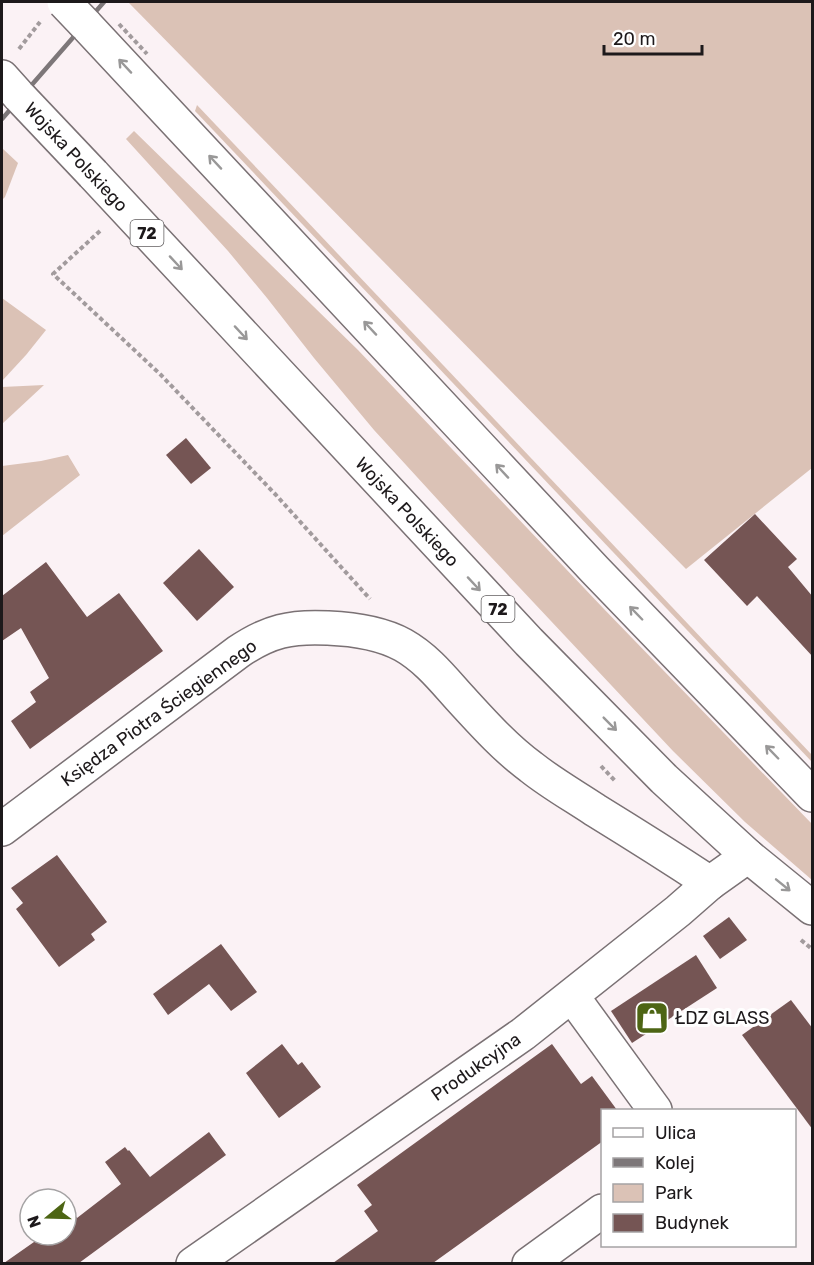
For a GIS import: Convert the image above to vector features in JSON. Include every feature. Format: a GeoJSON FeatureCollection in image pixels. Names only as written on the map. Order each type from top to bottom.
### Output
{"type":"FeatureCollection","features":[{"type":"Feature","properties":{"kind":"main road"},"geometry":{"type":"LineString","coordinates":[[76,16],[165,108],[595,570],[813,795]]}},
{"type":"Feature","properties":{"kind":"main road","name":"Wojska Polskiego"},"geometry":{"type":"LineString","coordinates":[[12,76],[93,174],[529,642],[664,779],[748,856],[813,908]]}},
{"type":"Feature","properties":{"kind":"main road","name":"Księdza Piotra Ściegiennego"},"geometry":{"type":"LineString","coordinates":[[2,829],[253,641],[279,631],[314,627],[338,629],[383,638],[415,653],[430,665],[495,736],[532,768],[710,883]]}},
{"type":"Feature","properties":{"kind":"main road","name":"Produkcyjna"},"geometry":{"type":"LineString","coordinates":[[193,1263],[523,1034],[710,883],[748,856]]}},
{"type":"Feature","properties":{"kind":"main road"},"geometry":{"type":"LineString","coordinates":[[572,996],[654,1109]]}},
{"type":"Feature","properties":{"kind":"main road"},"geometry":{"type":"LineString","coordinates":[[529,1263],[601,1212]]}},
{"type":"Feature","properties":{"kind":"path"},"geometry":{"type":"LineString","coordinates":[[12,76],[76,16],[147,54]]}},
{"type":"Feature","properties":{"kind":"path"},"geometry":{"type":"LineString","coordinates":[[100,231],[53,274],[161,375],[276,495],[370,599]]}},
{"type":"Feature","properties":{"kind":"green space"},"geometry":{"type":"Polygon","coordinates":[[[128,2],[812,2],[812,468],[686,569],[128,2]]]}},
{"type":"Feature","properties":{"kind":"green space"},"geometry":{"type":"Polygon","coordinates":[[[197,105],[812,755],[812,762],[195,111],[197,105]]]}},
{"type":"Feature","properties":{"kind":"green space"},"geometry":{"type":"Polygon","coordinates":[[[134,131],[358,350],[812,824],[812,880],[745,822],[673,751],[374,430],[228,251],[126,139],[134,131]]]}},
{"type":"Feature","properties":{"kind":"green space"},"geometry":{"type":"Polygon","coordinates":[[[2,148],[18,163],[2,200],[2,148]]]}},
{"type":"Feature","properties":{"kind":"green space"},"geometry":{"type":"Polygon","coordinates":[[[2,298],[46,330],[2,381],[2,298]]]}},
{"type":"Feature","properties":{"kind":"green space"},"geometry":{"type":"Polygon","coordinates":[[[44,385],[2,424],[2,387],[44,385]]]}},
{"type":"Feature","properties":{"kind":"green space"},"geometry":{"type":"Polygon","coordinates":[[[68,455],[80,475],[2,536],[2,466],[68,455]]]}},
{"type":"Feature","properties":{"kind":"building"},"geometry":{"type":"Polygon","coordinates":[[[186,438],[211,468],[191,484],[166,455],[186,438]]]}},
{"type":"Feature","properties":{"kind":"building"},"geometry":{"type":"Polygon","coordinates":[[[755,514],[797,559],[788,567],[813,597],[813,657],[757,596],[747,606],[704,560],[755,514]]]}},
{"type":"Feature","properties":{"kind":"building"},"geometry":{"type":"Polygon","coordinates":[[[199,549],[234,587],[197,621],[163,583],[199,549]]]}},
{"type":"Feature","properties":{"kind":"building"},"geometry":{"type":"Polygon","coordinates":[[[46,562],[87,617],[119,593],[163,651],[30,749],[11,721],[36,702],[30,692],[49,678],[21,628],[2,641],[2,596],[46,562]]]}},
{"type":"Feature","properties":{"kind":"building"},"geometry":{"type":"Polygon","coordinates":[[[57,855],[107,922],[91,934],[95,940],[59,967],[16,909],[23,903],[11,888],[57,855]]]}},
{"type":"Feature","properties":{"kind":"building"},"geometry":{"type":"Polygon","coordinates":[[[729,917],[747,940],[720,959],[703,936],[729,917]]]}},
{"type":"Feature","properties":{"kind":"building"},"geometry":{"type":"Polygon","coordinates":[[[221,944],[257,992],[231,1011],[209,984],[168,1015],[153,994],[221,944]]]}},
{"type":"Feature","properties":{"kind":"building"},"geometry":{"type":"Polygon","coordinates":[[[696,955],[717,988],[632,1043],[611,1011],[696,955]]]}},
{"type":"Feature","properties":{"kind":"building"},"geometry":{"type":"Polygon","coordinates":[[[791,1000],[813,1029],[813,1130],[742,1035],[791,1000]]]}},
{"type":"Feature","properties":{"kind":"building"},"geometry":{"type":"Polygon","coordinates":[[[282,1044],[298,1065],[302,1062],[321,1087],[279,1118],[246,1073],[282,1044]]]}},
{"type":"Feature","properties":{"kind":"building"},"geometry":{"type":"Polygon","coordinates":[[[552,1044],[581,1084],[592,1076],[616,1109],[601,1109],[601,1142],[433,1263],[333,1263],[378,1231],[364,1211],[372,1205],[357,1185],[552,1044]]]}},
{"type":"Feature","properties":{"kind":"building"},"geometry":{"type":"Polygon","coordinates":[[[209,1132],[226,1155],[79,1263],[4,1263],[27,1247],[78,1247],[78,1217],[121,1184],[105,1162],[125,1147],[150,1177],[209,1132]]]}},
{"type":"Feature","properties":{"kind":"railway"},"geometry":{"type":"LineString","coordinates":[[2,119],[104,2]]}},
{"type":"Feature","properties":{"kind":"place","name":"ŁDZ GLASS"},"geometry":{"type":"Point","coordinates":[652,1018]}}]}
